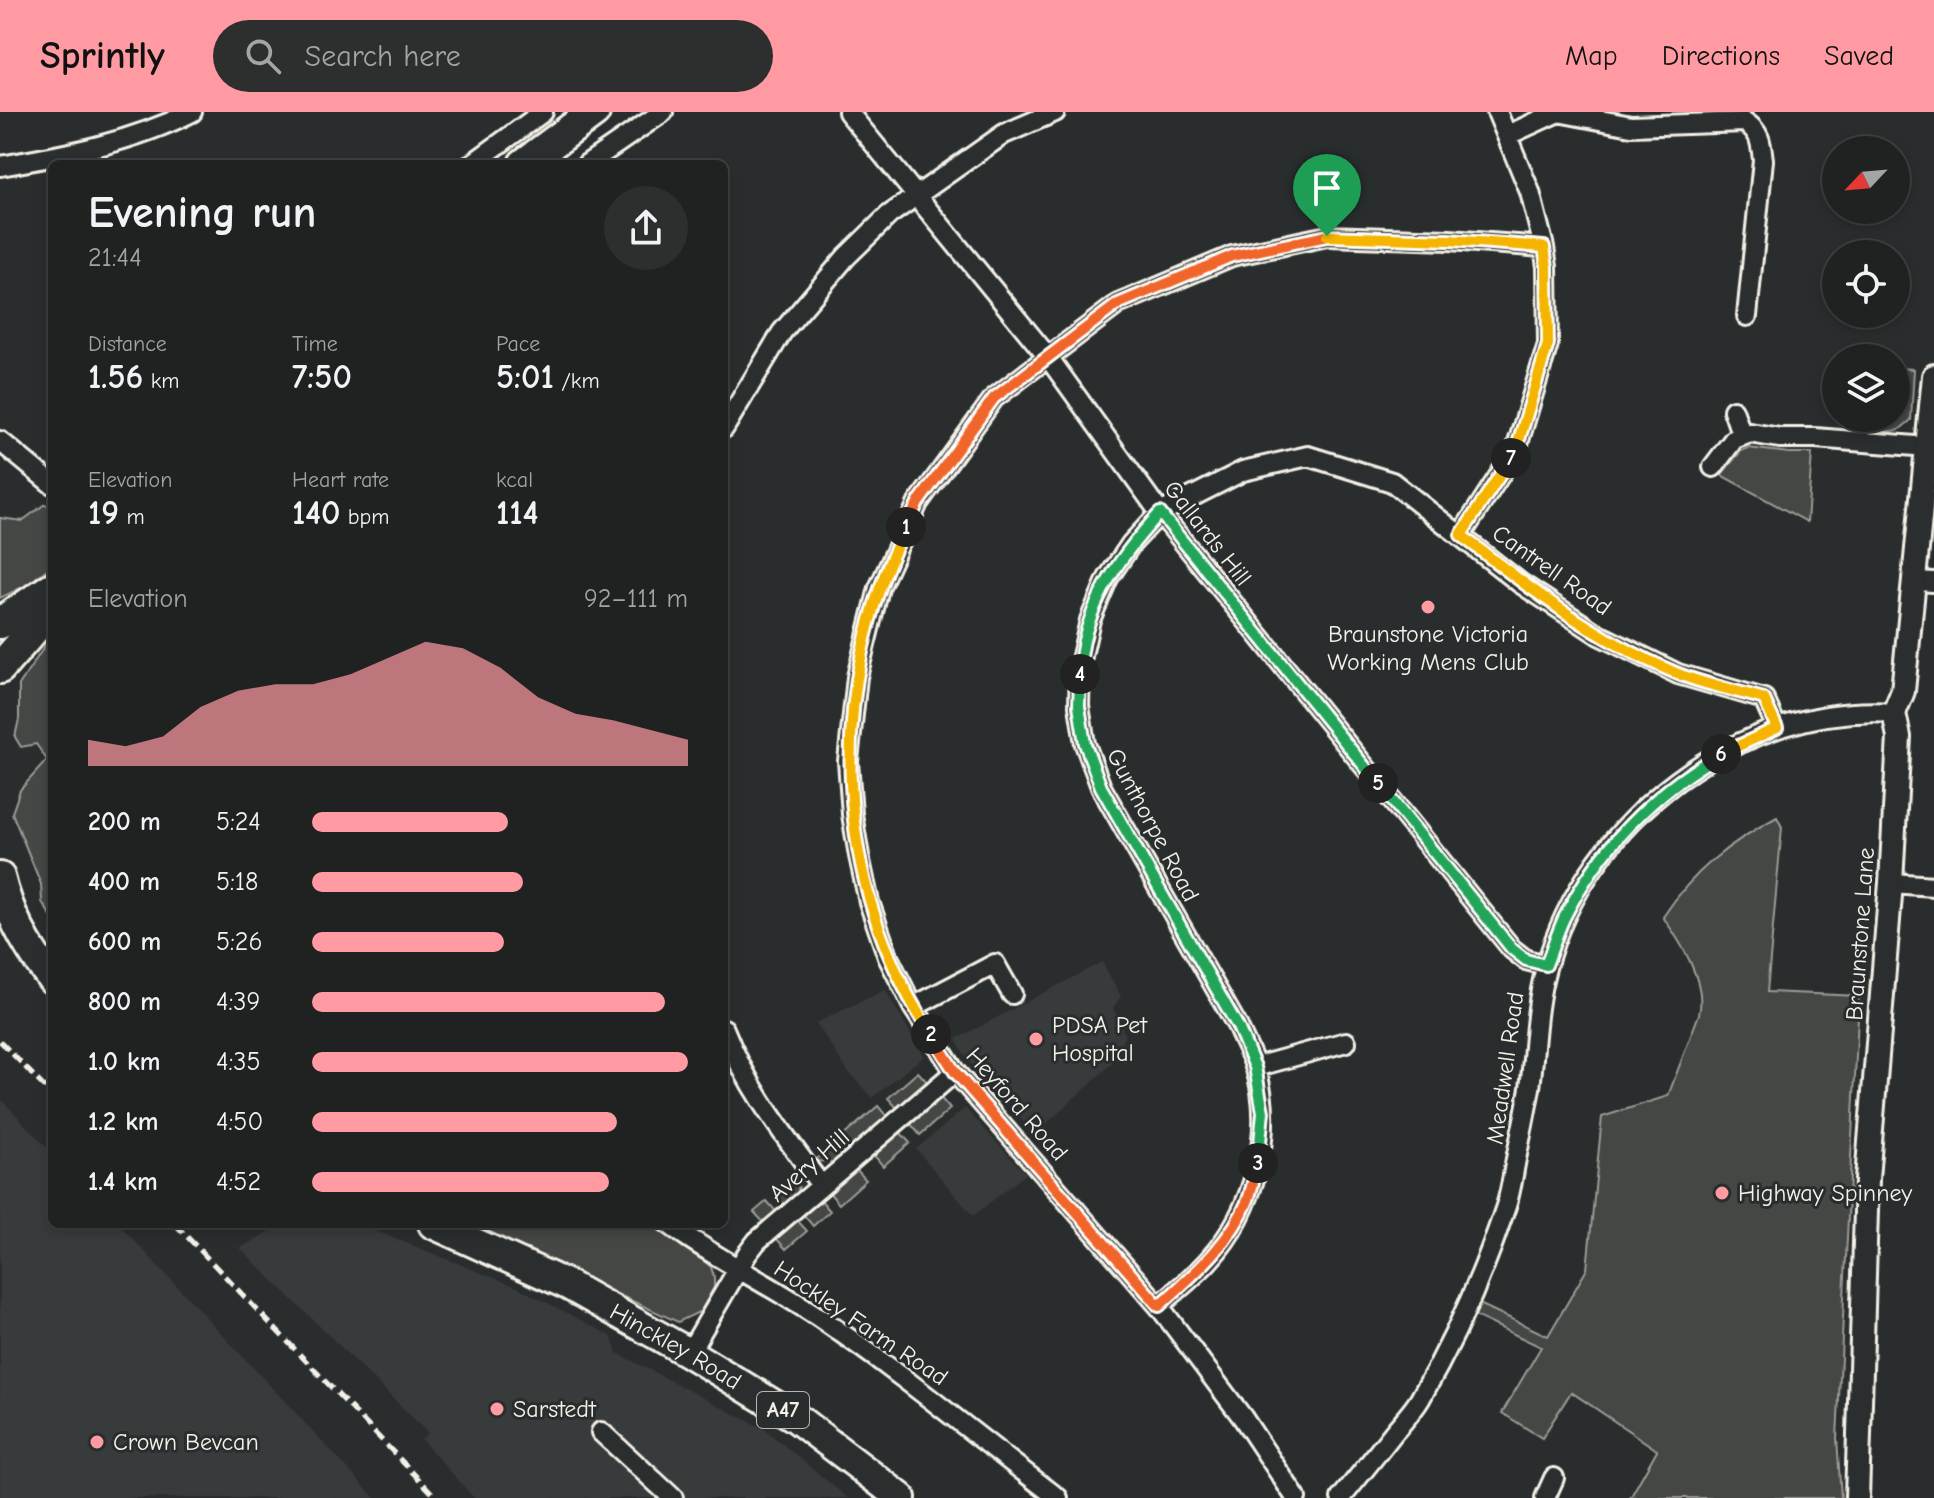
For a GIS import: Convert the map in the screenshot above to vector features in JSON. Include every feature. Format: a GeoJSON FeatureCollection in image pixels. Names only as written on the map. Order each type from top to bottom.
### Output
{"type":"FeatureCollection","features":[{"type":"Feature","properties":{"kind":"highway"},"geometry":{"type":"LineString","coordinates":[[529,160],[594,112]]}},
{"type":"Feature","properties":{"kind":"highway"},"geometry":{"type":"LineString","coordinates":[[0,623],[48,591]]}},
{"type":"Feature","properties":{"kind":"highway"},"geometry":{"type":"LineString","coordinates":[[0,668],[48,609]]}},
{"type":"Feature","properties":{"kind":"main road"},"geometry":{"type":"LineString","coordinates":[[0,877],[3,901],[48,973]]}},
{"type":"Feature","properties":{"kind":"main road","name":"Hinckley Road"},"geometry":{"type":"LineString","coordinates":[[442,1228],[568,1285],[689,1353],[796,1418],[901,1498]]}},
{"type":"Feature","properties":{"kind":"street"},"geometry":{"type":"LineString","coordinates":[[0,166],[72,154],[150,120],[192,112]]}},
{"type":"Feature","properties":{"kind":"street"},"geometry":{"type":"LineString","coordinates":[[477,160],[543,112]]}},
{"type":"Feature","properties":{"kind":"street"},"geometry":{"type":"LineString","coordinates":[[593,160],[663,112]]}},
{"type":"Feature","properties":{"kind":"street","name":"Gallards Hill"},"geometry":{"type":"LineString","coordinates":[[848,112],[1048,357],[1160,513],[1512,949],[1526,960],[1546,965]]}},
{"type":"Feature","properties":{"kind":"street"},"geometry":{"type":"LineString","coordinates":[[728,421],[782,332],[846,257],[889,215],[1004,134],[1055,112]]}},
{"type":"Feature","properties":{"kind":"street"},"geometry":{"type":"LineString","coordinates":[[1461,535],[1516,450],[1548,344],[1544,247],[1530,192],[1497,112]]}},
{"type":"Feature","properties":{"kind":"street"},"geometry":{"type":"LineString","coordinates":[[1508,135],[1558,112],[1631,126],[1700,118],[1745,122],[1754,128],[1761,139],[1763,160],[1747,316]]}},
{"type":"Feature","properties":{"kind":"street","name":"Heyford Road"},"geometry":{"type":"LineString","coordinates":[[1296,1498],[1243,1418],[1159,1306],[955,1072],[913,1007],[888,957],[869,902],[859,856],[848,761],[857,677],[879,588],[918,503],[994,398],[1118,304],[1232,256],[1327,236],[1544,247]]}},
{"type":"Feature","properties":{"kind":"street","name":"Braunstone Lane"},"geometry":{"type":"LineString","coordinates":[[1857,1498],[1867,1179],[1891,883],[1899,737],[1894,713],[1903,691],[1924,582],[1928,447],[1934,376]]}},
{"type":"Feature","properties":{"kind":"street"},"geometry":{"type":"LineString","coordinates":[[1733,410],[1742,436]]}},
{"type":"Feature","properties":{"kind":"street"},"geometry":{"type":"LineString","coordinates":[[1713,467],[1734,439],[1750,433],[1780,438],[1928,447]]}},
{"type":"Feature","properties":{"kind":"street"},"geometry":{"type":"LineString","coordinates":[[0,441],[48,481]]}},
{"type":"Feature","properties":{"kind":"street","name":"Cantrell Road"},"geometry":{"type":"LineString","coordinates":[[1160,513],[1243,471],[1308,456],[1392,482],[1520,583],[1599,635],[1678,674],[1764,699],[1777,728]]}},
{"type":"Feature","properties":{"kind":"street","name":"Gunthorpe Road"},"geometry":{"type":"LineString","coordinates":[[1159,1306],[1209,1260],[1229,1234],[1248,1200],[1258,1162],[1263,1112],[1255,1067],[1238,1027],[1101,787],[1085,744],[1079,706],[1080,665],[1090,620],[1108,578],[1131,544],[1160,513]]}},
{"type":"Feature","properties":{"kind":"street","name":"Meadwell Road"},"geometry":{"type":"LineString","coordinates":[[1341,1498],[1419,1401],[1470,1299],[1507,1203],[1530,1090],[1538,1000],[1546,965],[1563,920],[1588,877],[1636,818],[1697,767],[1736,745],[1777,728],[1818,717],[1855,712],[1894,713]]}},
{"type":"Feature","properties":{"kind":"street"},"geometry":{"type":"LineString","coordinates":[[1891,883],[1934,886]]}},
{"type":"Feature","properties":{"kind":"street"},"geometry":{"type":"LineString","coordinates":[[913,1007],[995,964],[1012,994]]}},
{"type":"Feature","properties":{"kind":"street"},"geometry":{"type":"LineString","coordinates":[[728,1039],[739,1066],[821,1185]]}},
{"type":"Feature","properties":{"kind":"street"},"geometry":{"type":"LineString","coordinates":[[1255,1067],[1346,1042]]}},
{"type":"Feature","properties":{"kind":"street","name":"Avery Hill"},"geometry":{"type":"LineString","coordinates":[[689,1353],[757,1241],[955,1072]]}},
{"type":"Feature","properties":{"kind":"street","name":"Hockley Farm Road"},"geometry":{"type":"LineString","coordinates":[[675,1228],[884,1361],[1058,1498]]}},
{"type":"Feature","properties":{"kind":"street"},"geometry":{"type":"LineString","coordinates":[[601,1432],[673,1498]]}},
{"type":"Feature","properties":{"kind":"street"},"geometry":{"type":"LineString","coordinates":[[1545,1498],[1554,1478]]}},
{"type":"Feature","properties":{"kind":"shaded area"},"geometry":{"type":"Polygon","coordinates":[[[1910,369],[1914,369],[1910,421],[1910,369]]]}},
{"type":"Feature","properties":{"kind":"shaded area"},"geometry":{"type":"Polygon","coordinates":[[[1748,448],[1812,453],[1807,522],[1721,475],[1741,451],[1748,448]]]}},
{"type":"Feature","properties":{"kind":"shaded area"},"geometry":{"type":"Polygon","coordinates":[[[45,504],[48,506],[48,568],[27,585],[0,598],[0,518],[22,521],[45,504]]]}},
{"type":"Feature","properties":{"kind":"shaded area"},"geometry":{"type":"Polygon","coordinates":[[[48,641],[48,912],[42,902],[41,884],[12,813],[20,790],[47,760],[36,744],[21,747],[15,737],[19,719],[19,685],[48,641]]]}},
{"type":"Feature","properties":{"kind":"shaded area","name":"Highway Spinney"},"geometry":{"type":"Polygon","coordinates":[[[1777,817],[1782,827],[1767,992],[1859,996],[1837,1438],[1841,1498],[1630,1498],[1657,1450],[1571,1392],[1542,1438],[1502,1413],[1541,1347],[1473,1315],[1477,1303],[1548,1336],[1587,1269],[1602,1117],[1668,1096],[1699,1014],[1696,976],[1663,917],[1687,886],[1713,860],[1777,817]]]}},
{"type":"Feature","properties":{"kind":"shaded area"},"geometry":{"type":"Polygon","coordinates":[[[1102,962],[1121,996],[1113,1008],[1125,1034],[1116,1060],[1035,1134],[969,1062],[956,1039],[1102,962]]]}},
{"type":"Feature","properties":{"kind":"shaded area"},"geometry":{"type":"Polygon","coordinates":[[[885,990],[924,1056],[872,1098],[847,1070],[816,1023],[885,990]]]}},
{"type":"Feature","properties":{"kind":"shaded area"},"geometry":{"type":"Polygon","coordinates":[[[918,1072],[929,1084],[899,1110],[888,1098],[918,1072]]]}},
{"type":"Feature","properties":{"kind":"shaded area"},"geometry":{"type":"Polygon","coordinates":[[[939,1096],[950,1109],[920,1135],[909,1122],[939,1096]]]}},
{"type":"Feature","properties":{"kind":"shaded area"},"geometry":{"type":"Polygon","coordinates":[[[0,1098],[48,1149],[48,1228],[123,1228],[375,1498],[0,1498],[0,1098]]]}},
{"type":"Feature","properties":{"kind":"shaded area"},"geometry":{"type":"Polygon","coordinates":[[[878,1106],[889,1119],[838,1162],[814,1161],[878,1106]]]}},
{"type":"Feature","properties":{"kind":"shaded area"},"geometry":{"type":"Polygon","coordinates":[[[965,1108],[1026,1174],[973,1216],[916,1149],[965,1108]]]}},
{"type":"Feature","properties":{"kind":"shaded area"},"geometry":{"type":"Polygon","coordinates":[[[899,1131],[910,1143],[883,1166],[872,1153],[899,1131]]]}},
{"type":"Feature","properties":{"kind":"shaded area"},"geometry":{"type":"Polygon","coordinates":[[[855,1168],[866,1180],[839,1204],[828,1191],[855,1168]]]}},
{"type":"Feature","properties":{"kind":"shaded area"},"geometry":{"type":"Polygon","coordinates":[[[799,1174],[798,1196],[786,1207],[775,1194],[799,1174]]]}},
{"type":"Feature","properties":{"kind":"shaded area"},"geometry":{"type":"Polygon","coordinates":[[[820,1199],[830,1211],[813,1226],[802,1213],[820,1199]]]}},
{"type":"Feature","properties":{"kind":"shaded area"},"geometry":{"type":"Polygon","coordinates":[[[767,1201],[778,1214],[765,1224],[754,1212],[767,1201]]]}},
{"type":"Feature","properties":{"kind":"shaded area"},"geometry":{"type":"Polygon","coordinates":[[[796,1219],[807,1231],[786,1249],[775,1237],[796,1219]]]}},
{"type":"Feature","properties":{"kind":"shaded area"},"geometry":{"type":"Polygon","coordinates":[[[275,1228],[369,1228],[517,1287],[611,1336],[617,1353],[764,1429],[848,1498],[474,1498],[421,1439],[428,1433],[240,1248],[275,1228]]]}},
{"type":"Feature","properties":{"kind":"shaded area"},"geometry":{"type":"Polygon","coordinates":[[[474,1228],[655,1228],[703,1260],[711,1267],[714,1277],[714,1287],[701,1311],[678,1322],[474,1228]]]}},
{"type":"Feature","properties":{"kind":"railway"},"geometry":{"type":"LineString","coordinates":[[0,1041],[48,1091]]}},
{"type":"Feature","properties":{"kind":"railway"},"geometry":{"type":"LineString","coordinates":[[179,1228],[437,1498]]}},
{"type":"Feature","properties":{"kind":"place","name":"Braunstone Victoria Working Mens Club"},"geometry":{"type":"Point","coordinates":[1428,607]}},
{"type":"Feature","properties":{"kind":"place","name":"PDSA Pet Hospital"},"geometry":{"type":"Point","coordinates":[1036,1039]}},
{"type":"Feature","properties":{"kind":"place","name":"Highway Spinney"},"geometry":{"type":"Point","coordinates":[1722,1193]}},
{"type":"Feature","properties":{"kind":"place","name":"Sarstedt"},"geometry":{"type":"Point","coordinates":[497,1409]}},
{"type":"Feature","properties":{"kind":"place","name":"Crown Bevcan"},"geometry":{"type":"Point","coordinates":[97,1442]}},
{"type":"Feature","properties":{"kind":"route"},"geometry":{"type":"LineString","coordinates":[[1327,236],[1544,247],[1548,344],[1516,450],[1461,535],[1520,583],[1599,635],[1678,674],[1764,699],[1777,728],[1736,745],[1697,767],[1663,793],[1636,818],[1588,877],[1563,920],[1546,965],[1526,960],[1512,949],[1160,513],[1131,544],[1108,578],[1090,620],[1080,665],[1079,706],[1085,744],[1101,787],[1238,1027],[1255,1067],[1263,1112],[1258,1162],[1248,1200],[1229,1234],[1209,1260],[1159,1306],[955,1072],[913,1007],[888,957],[869,902],[852,814],[848,761],[857,677],[879,588],[918,503],[994,398],[1118,304],[1232,256],[1327,236]]}}]}
